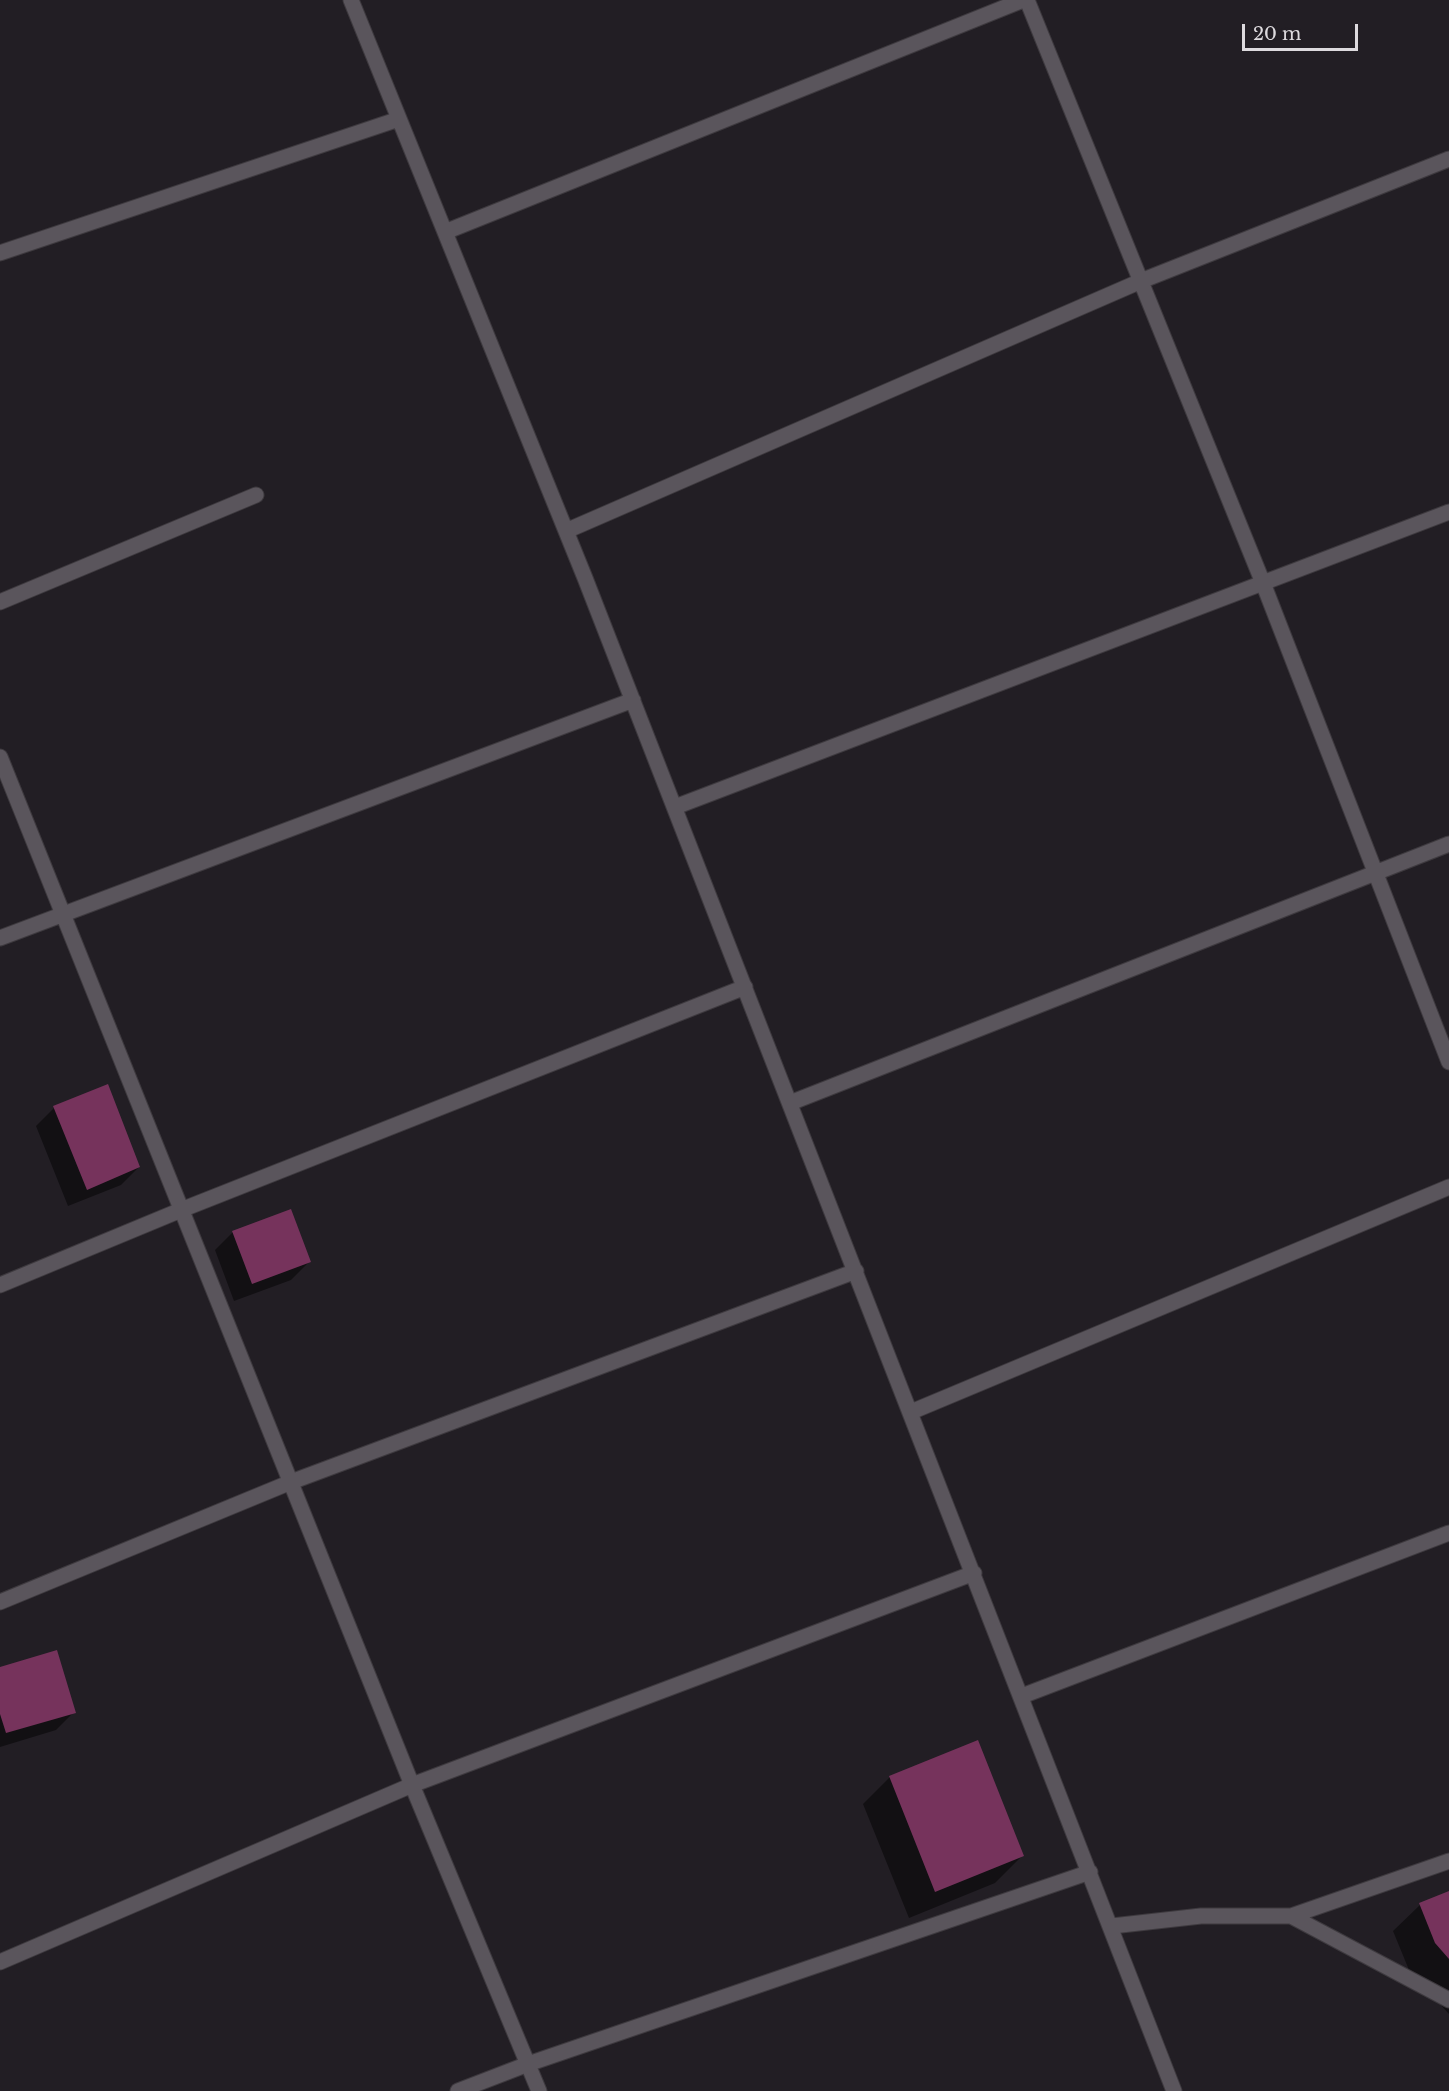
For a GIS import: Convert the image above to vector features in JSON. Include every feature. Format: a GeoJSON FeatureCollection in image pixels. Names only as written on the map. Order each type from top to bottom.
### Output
{"type":"FeatureCollection","features":[{"type":"Feature","properties":{"kind":"street"},"geometry":{"type":"LineString","coordinates":[[351,0],[633,700],[1112,1926],[1174,2091]]}},
{"type":"Feature","properties":{"kind":"street"},"geometry":{"type":"LineString","coordinates":[[445,232],[1025,0],[1263,583],[1449,1062]]}},
{"type":"Feature","properties":{"kind":"street"},"geometry":{"type":"LineString","coordinates":[[0,252],[399,119]]}},
{"type":"Feature","properties":{"kind":"street"},"geometry":{"type":"LineString","coordinates":[[566,531],[1141,281],[1449,159]]}},
{"type":"Feature","properties":{"kind":"street"},"geometry":{"type":"LineString","coordinates":[[0,602],[256,495]]}},
{"type":"Feature","properties":{"kind":"street"},"geometry":{"type":"LineString","coordinates":[[675,807],[1449,512]]}},
{"type":"Feature","properties":{"kind":"street"},"geometry":{"type":"LineString","coordinates":[[0,938],[633,700]]}},
{"type":"Feature","properties":{"kind":"street"},"geometry":{"type":"LineString","coordinates":[[0,757],[412,1785],[539,2091]]}},
{"type":"Feature","properties":{"kind":"street"},"geometry":{"type":"LineString","coordinates":[[790,1103],[1449,844]]}},
{"type":"Feature","properties":{"kind":"street"},"geometry":{"type":"LineString","coordinates":[[0,1285],[181,1210],[745,987]]}},
{"type":"Feature","properties":{"kind":"street"},"geometry":{"type":"LineString","coordinates":[[911,1412],[1449,1187]]}},
{"type":"Feature","properties":{"kind":"street"},"geometry":{"type":"LineString","coordinates":[[0,1602],[291,1482],[856,1271]]}},
{"type":"Feature","properties":{"kind":"street"},"geometry":{"type":"LineString","coordinates":[[1022,1696],[1449,1533]]}},
{"type":"Feature","properties":{"kind":"street"},"geometry":{"type":"LineString","coordinates":[[0,1962],[412,1785],[974,1573]]}},
{"type":"Feature","properties":{"kind":"street"},"geometry":{"type":"LineString","coordinates":[[1112,1926],[1201,1916],[1291,1916],[1449,1861]]}},
{"type":"Feature","properties":{"kind":"street"},"geometry":{"type":"LineString","coordinates":[[458,2091],[528,2064],[1090,1872]]}},
{"type":"Feature","properties":{"kind":"street"},"geometry":{"type":"LineString","coordinates":[[1291,1916],[1449,2000]]}},
{"type":"Feature","properties":{"kind":"building"},"geometry":{"type":"Polygon","coordinates":[[[108,1084],[140,1167],[87,1190],[53,1106],[108,1084]]]}},
{"type":"Feature","properties":{"kind":"building"},"geometry":{"type":"Polygon","coordinates":[[[291,1209],[311,1262],[252,1284],[232,1231],[291,1209]]]}},
{"type":"Feature","properties":{"kind":"building"},"geometry":{"type":"Polygon","coordinates":[[[57,1650],[76,1713],[6,1733],[0,1714],[0,1667],[57,1650]]]}},
{"type":"Feature","properties":{"kind":"building"},"geometry":{"type":"Polygon","coordinates":[[[978,1740],[1024,1856],[935,1892],[889,1776],[978,1740]]]}},
{"type":"Feature","properties":{"kind":"building"},"geometry":{"type":"Polygon","coordinates":[[[1449,1891],[1449,1959],[1435,1943],[1419,1903],[1449,1891]]]}}]}
